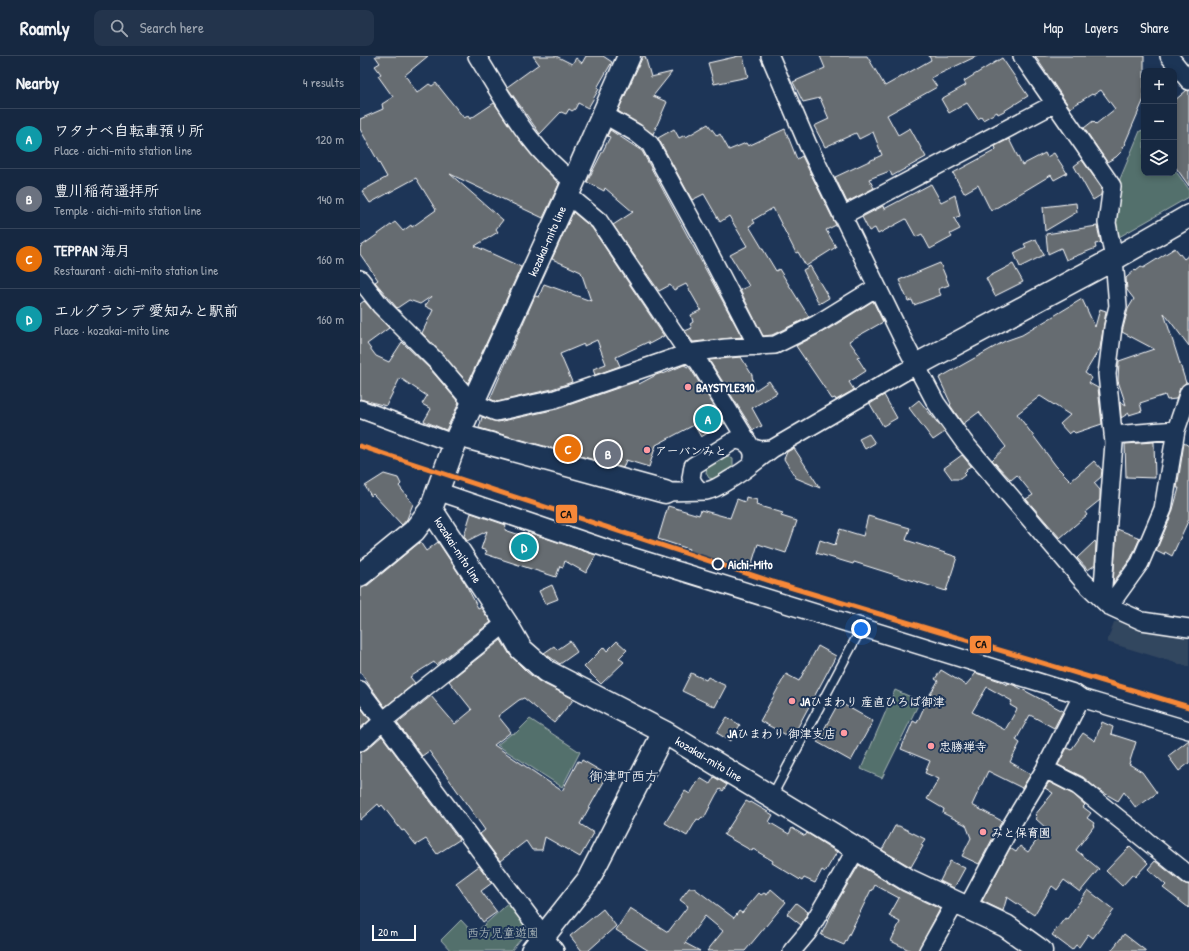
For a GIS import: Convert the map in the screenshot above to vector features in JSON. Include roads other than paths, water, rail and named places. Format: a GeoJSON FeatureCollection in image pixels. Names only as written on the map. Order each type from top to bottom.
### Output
{"type":"FeatureCollection","features":[{"type":"Feature","properties":{"kind":"main road","name":"kozakai-mito line"},"geometry":{"type":"LineString","coordinates":[[629,56],[571,189],[457,439],[434,500],[521,649],[546,671],[664,732],[908,880],[1006,926],[1041,951]]}},
{"type":"Feature","properties":{"kind":"main road"},"geometry":{"type":"LineString","coordinates":[[916,365],[1114,260],[1189,216]]}},
{"type":"Feature","properties":{"kind":"main road"},"geometry":{"type":"LineString","coordinates":[[457,439],[672,493]]}},
{"type":"Feature","properties":{"kind":"main road"},"geometry":{"type":"LineString","coordinates":[[360,575],[414,531],[434,500]]}},
{"type":"Feature","properties":{"kind":"main road"},"geometry":{"type":"LineString","coordinates":[[544,946],[588,880],[664,732]]}},
{"type":"Feature","properties":{"kind":"street"},"geometry":{"type":"LineString","coordinates":[[477,56],[525,132],[599,221],[688,354],[698,361],[735,438],[760,450],[772,449]]}},
{"type":"Feature","properties":{"kind":"street"},"geometry":{"type":"LineString","coordinates":[[770,56],[808,145],[916,365],[936,403],[964,442],[1082,581],[1106,602],[1142,621],[1189,628]]}},
{"type":"Feature","properties":{"kind":"street"},"geometry":{"type":"LineString","coordinates":[[1022,56],[1112,186],[1107,223],[1114,260],[1118,306],[1113,327],[1107,374],[1113,435],[1106,602]]}},
{"type":"Feature","properties":{"kind":"street"},"geometry":{"type":"LineString","coordinates":[[1169,56],[1189,81]]}},
{"type":"Feature","properties":{"kind":"street"},"geometry":{"type":"LineString","coordinates":[[842,216],[1054,104]]}},
{"type":"Feature","properties":{"kind":"street"},"geometry":{"type":"LineString","coordinates":[[603,114],[636,133],[650,144],[699,233],[758,347]]}},
{"type":"Feature","properties":{"kind":"street"},"geometry":{"type":"LineString","coordinates":[[360,279],[381,306],[438,363],[474,403],[496,412],[548,400],[596,386],[688,354],[726,348],[775,345],[817,324],[877,286]]}},
{"type":"Feature","properties":{"kind":"street"},"geometry":{"type":"LineString","coordinates":[[672,493],[709,491],[772,449],[916,365]]}},
{"type":"Feature","properties":{"kind":"street"},"geometry":{"type":"LineString","coordinates":[[1106,602],[1140,563],[1163,509],[1176,430],[1189,392]]}},
{"type":"Feature","properties":{"kind":"street"},"geometry":{"type":"LineString","coordinates":[[360,409],[457,439]]}},
{"type":"Feature","properties":{"kind":"street"},"geometry":{"type":"LineString","coordinates":[[1113,435],[1176,430]]}},
{"type":"Feature","properties":{"kind":"street"},"geometry":{"type":"LineString","coordinates":[[672,493],[687,484],[691,472],[698,462],[735,438]]}},
{"type":"Feature","properties":{"kind":"street"},"geometry":{"type":"LineString","coordinates":[[750,465],[753,460],[751,447]]}},
{"type":"Feature","properties":{"kind":"street"},"geometry":{"type":"LineString","coordinates":[[691,472],[693,484],[703,491],[709,491]]}},
{"type":"Feature","properties":{"kind":"street"},"geometry":{"type":"LineString","coordinates":[[434,500],[605,548],[1074,692],[1081,698],[1189,730]]}},
{"type":"Feature","properties":{"kind":"street"},"geometry":{"type":"LineString","coordinates":[[360,742],[384,720],[506,623]]}},
{"type":"Feature","properties":{"kind":"street"},"geometry":{"type":"LineString","coordinates":[[360,690],[384,720],[544,946]]}},
{"type":"Feature","properties":{"kind":"street"},"geometry":{"type":"LineString","coordinates":[[928,951],[961,905],[1012,824],[1045,769],[1081,698]]}},
{"type":"Feature","properties":{"kind":"street"},"geometry":{"type":"LineString","coordinates":[[1045,769],[1078,786],[1185,865]]}},
{"type":"Feature","properties":{"kind":"street"},"geometry":{"type":"LineString","coordinates":[[792,951],[808,932],[857,848]]}},
{"type":"Feature","properties":{"kind":"lane"},"geometry":{"type":"LineString","coordinates":[[772,797],[862,627]]}},
{"type":"Feature","properties":{"kind":"place","name":"BAYSTYLE310"},"geometry":{"type":"Point","coordinates":[688,387]}},
{"type":"Feature","properties":{"kind":"place","name":"ワタナベ自転車預り所"},"geometry":{"type":"Point","coordinates":[708,419]}},
{"type":"Feature","properties":{"kind":"place","name":"TEPPAN 海月"},"geometry":{"type":"Point","coordinates":[568,449]}},
{"type":"Feature","properties":{"kind":"place","name":"アーバンみと"},"geometry":{"type":"Point","coordinates":[647,450]}},
{"type":"Feature","properties":{"kind":"place","name":"豊川稲荷遥拝所"},"geometry":{"type":"Point","coordinates":[608,454]}},
{"type":"Feature","properties":{"kind":"place","name":"エルグランデ 愛知みと駅前"},"geometry":{"type":"Point","coordinates":[524,547]}},
{"type":"Feature","properties":{"kind":"place","name":"Aichi-Mito"},"geometry":{"type":"Point","coordinates":[718,564]}},
{"type":"Feature","properties":{"kind":"place","name":"JAひまわり 産直ひろば御津"},"geometry":{"type":"Point","coordinates":[792,701]}},
{"type":"Feature","properties":{"kind":"place","name":"JAひまわり 御津支店"},"geometry":{"type":"Point","coordinates":[844,733]}},
{"type":"Feature","properties":{"kind":"place","name":"忠勝禅寺"},"geometry":{"type":"Point","coordinates":[931,746]}},
{"type":"Feature","properties":{"kind":"place","name":"みと保育園"},"geometry":{"type":"Point","coordinates":[983,832]}},
{"type":"Feature","properties":{"kind":"district","name":"御津町西方"},"geometry":{"type":"Point","coordinates":[624,775]}},
{"type":"Feature","properties":{"kind":"park label","name":"西方児童遊園"},"geometry":{"type":"Point","coordinates":[503,932]}}]}
